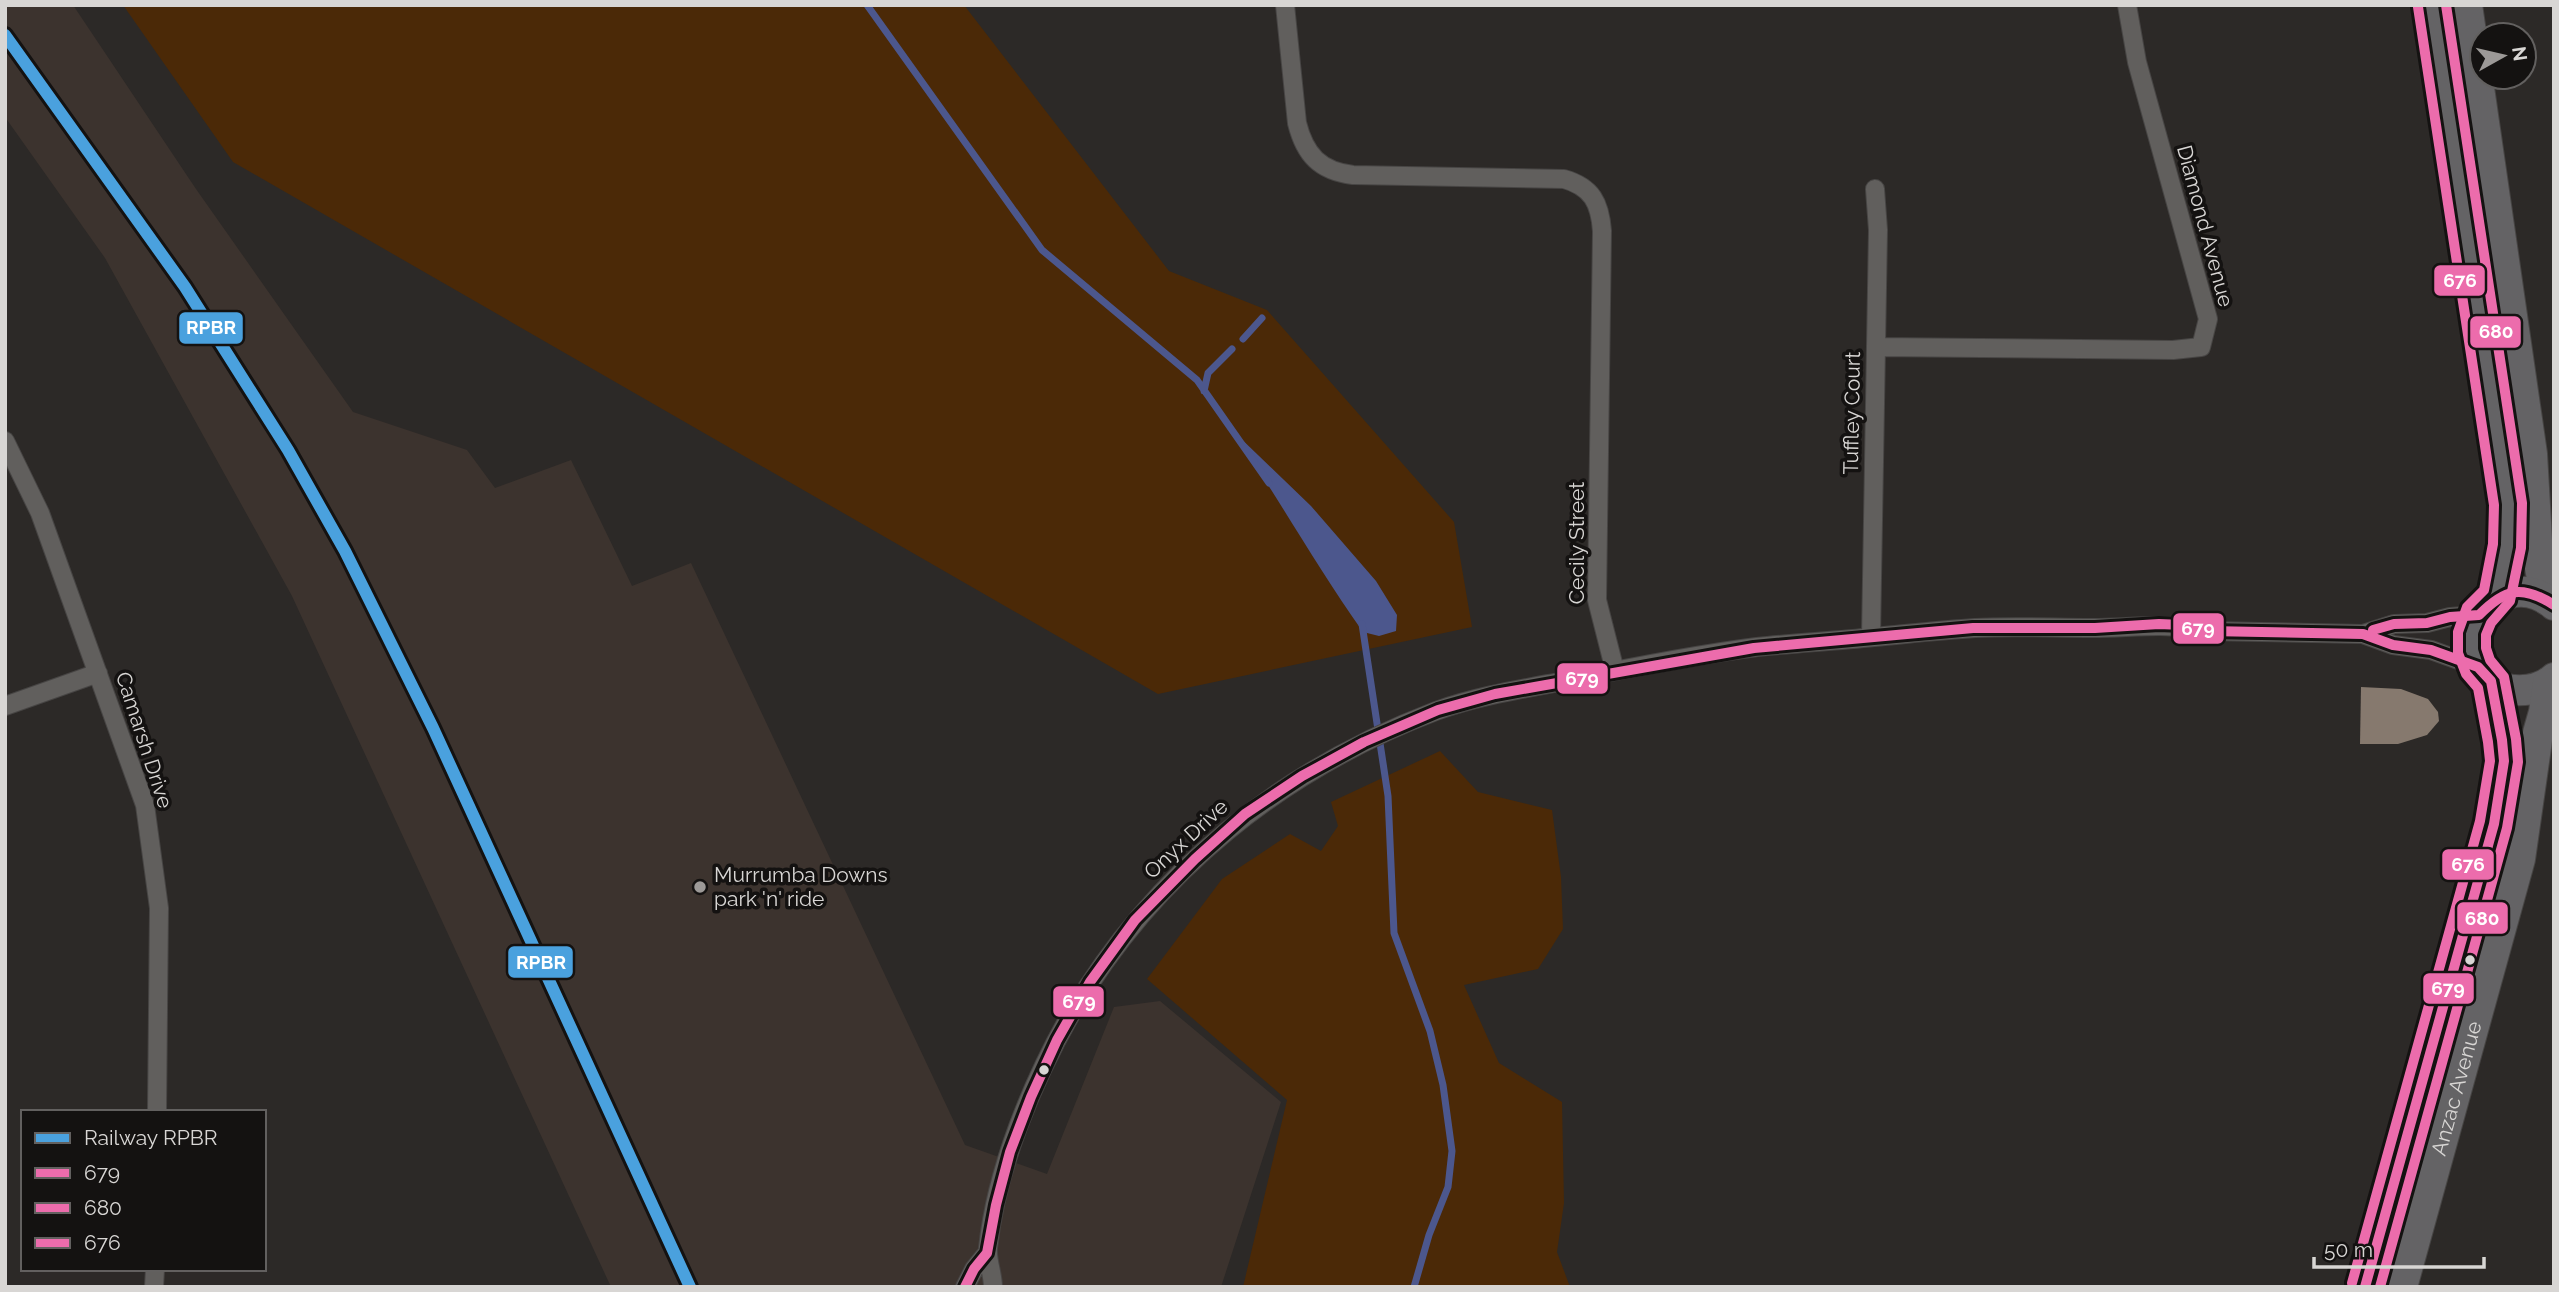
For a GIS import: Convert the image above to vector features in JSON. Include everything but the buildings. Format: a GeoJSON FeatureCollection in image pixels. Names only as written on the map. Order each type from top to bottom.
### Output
{"type":"FeatureCollection","features":[{"type":"Feature","properties":{"kind":"highway"},"geometry":{"type":"LineString","coordinates":[[2432,5],[2506,484],[2507,546],[2488,606]]}},
{"type":"Feature","properties":{"kind":"highway"},"geometry":{"type":"LineString","coordinates":[[2467,5],[2532,454],[2538,557],[2550,602]]}},
{"type":"Feature","properties":{"kind":"highway"},"geometry":{"type":"LineString","coordinates":[[2488,606],[2522,592],[2535,593],[2550,602]]}},
{"type":"Feature","properties":{"kind":"highway","name":"Anzac Avenue"},"geometry":{"type":"LineString","coordinates":[[2365,1287],[2497,811],[2504,761],[2485,674],[2472,650],[2472,632],[2488,606]]}},
{"type":"Feature","properties":{"kind":"highway"},"geometry":{"type":"LineString","coordinates":[[2485,674],[2510,690],[2530,690],[2551,680]]}},
{"type":"Feature","properties":{"kind":"highway","name":"Anzac Avenue"},"geometry":{"type":"LineString","coordinates":[[2402,1287],[2520,859],[2538,733],[2551,680]]}},
{"type":"Feature","properties":{"kind":"street","name":"Cecily Street"},"geometry":{"type":"LineString","coordinates":[[1284,5],[1301,140],[1310,154],[1324,166],[1339,173],[1353,175],[1564,179],[1589,190],[1597,202],[1602,230],[1597,600],[1615,671]]}},
{"type":"Feature","properties":{"kind":"street","name":"Diamond Avenue"},"geometry":{"type":"LineString","coordinates":[[1876,347],[2173,350],[2201,347],[2208,319],[2137,62],[2127,5]]}},
{"type":"Feature","properties":{"kind":"street","name":"Tuffley Court"},"geometry":{"type":"LineString","coordinates":[[1871,637],[1878,230],[1875,190]]}},
{"type":"Feature","properties":{"kind":"street","name":"Camarsh Drive"},"geometry":{"type":"LineString","coordinates":[[5,441],[40,513],[145,805],[159,908],[157,1110]]}},
{"type":"Feature","properties":{"kind":"street"},"geometry":{"type":"LineString","coordinates":[[1615,671],[1754,648],[1973,628],[2095,628],[2159,624],[2183,625],[2208,631],[2363,634],[2394,624],[2427,623],[2488,606]]}},
{"type":"Feature","properties":{"kind":"street"},"geometry":{"type":"LineString","coordinates":[[2363,634],[2393,645],[2431,650],[2485,674]]}},
{"type":"Feature","properties":{"kind":"street","name":"Onyx Drive"},"geometry":{"type":"LineString","coordinates":[[993,1287],[988,1253],[996,1205],[1010,1152],[1057,1040],[1090,982],[1135,920],[1195,859],[1245,814],[1301,776],[1364,742],[1438,710],[1495,694],[1615,671]]}},
{"type":"Feature","properties":{"kind":"street"},"geometry":{"type":"LineString","coordinates":[[5,706],[98,673]]}},
{"type":"Feature","properties":{"kind":"street","name":"Onyx Drive"},"geometry":{"type":"LineString","coordinates":[[965,1287],[974,1269],[988,1253]]}},
{"type":"Feature","properties":{"kind":"shaded area"},"geometry":{"type":"Polygon","coordinates":[[[5,5],[73,5],[196,189],[353,412],[467,450],[495,488],[571,460],[632,586],[691,563],[965,1145],[1047,1174],[1114,1007],[1160,1001],[1281,1102],[1221,1287],[611,1287],[292,596],[105,258],[5,117],[5,5]]]}},
{"type":"Feature","properties":{"kind":"shaded area"},"geometry":{"type":"Polygon","coordinates":[[[123,5],[964,5],[1169,271],[1267,310],[1454,522],[1472,627],[1158,694],[233,162],[123,5]]]}},
{"type":"Feature","properties":{"kind":"shaded area"},"geometry":{"type":"Polygon","coordinates":[[[1440,751],[1478,792],[1552,810],[1561,877],[1563,929],[1538,969],[1464,985],[1499,1063],[1562,1102],[1564,1203],[1557,1252],[1570,1287],[1243,1287],[1287,1100],[1147,979],[1222,879],[1290,834],[1321,851],[1338,826],[1331,802],[1440,751]]]}},
{"type":"Feature","properties":{"kind":"water"},"geometry":{"type":"Polygon","coordinates":[[[1231,429],[1311,506],[1376,581],[1397,615],[1396,631],[1379,636],[1363,632],[1231,429]]]}},
{"type":"Feature","properties":{"kind":"waterway"},"geometry":{"type":"LineString","coordinates":[[867,5],[1042,250],[1197,380],[1269,483]]}},
{"type":"Feature","properties":{"kind":"waterway"},"geometry":{"type":"LineString","coordinates":[[1243,339],[1262,318]]}},
{"type":"Feature","properties":{"kind":"waterway"},"geometry":{"type":"LineString","coordinates":[[1204,391],[1208,373],[1232,349]]}},
{"type":"Feature","properties":{"kind":"waterway"},"geometry":{"type":"LineString","coordinates":[[1362,624],[1388,796],[1394,933],[1430,1031],[1443,1085],[1452,1151],[1448,1187],[1429,1235],[1414,1287]]}},
{"type":"Feature","properties":{"kind":"rail line","name":"RPBR"},"geometry":{"type":"LineString","coordinates":[[5,35],[185,287],[288,450],[345,551],[433,728],[690,1287]]}},
{"type":"Feature","properties":{"kind":"transit line","name":"680"},"geometry":{"type":"LineString","coordinates":[[2380,1287],[2507,828],[2518,762],[2504,677],[2490,660],[2486,635],[2491,623],[2510,601],[2521,548],[2522,503],[2446,5]]}},
{"type":"Feature","properties":{"kind":"transit line","name":"676"},"geometry":{"type":"LineString","coordinates":[[2352,1283],[2480,821],[2490,761],[2478,688],[2466,674],[2458,653],[2458,632],[2467,607],[2484,590],[2493,544],[2494,505],[2418,7]]}},
{"type":"Feature","properties":{"kind":"transit line","name":"679"},"geometry":{"type":"LineString","coordinates":[[2373,630],[2394,624],[2427,623],[2450,617],[2479,615],[2497,600],[2514,592],[2532,594],[2554,605]]}},
{"type":"Feature","properties":{"kind":"transit line","name":"679"},"geometry":{"type":"LineString","coordinates":[[965,1287],[974,1269],[987,1253],[1010,1152],[1031,1097],[1057,1040],[1090,982],[1135,920],[1195,859],[1245,814],[1302,776],[1364,742],[1438,710],[1495,694],[1754,648],[1973,628],[2095,628],[2159,624],[2183,625],[2208,631],[2363,634],[2393,645],[2431,650],[2478,667],[2491,681],[2504,761],[2494,824],[2365,1287]]}},
{"type":"Feature","properties":{"kind":"place","name":"Murrumba Downs park 'n' ride"},"geometry":{"type":"Point","coordinates":[700,887]}}]}
